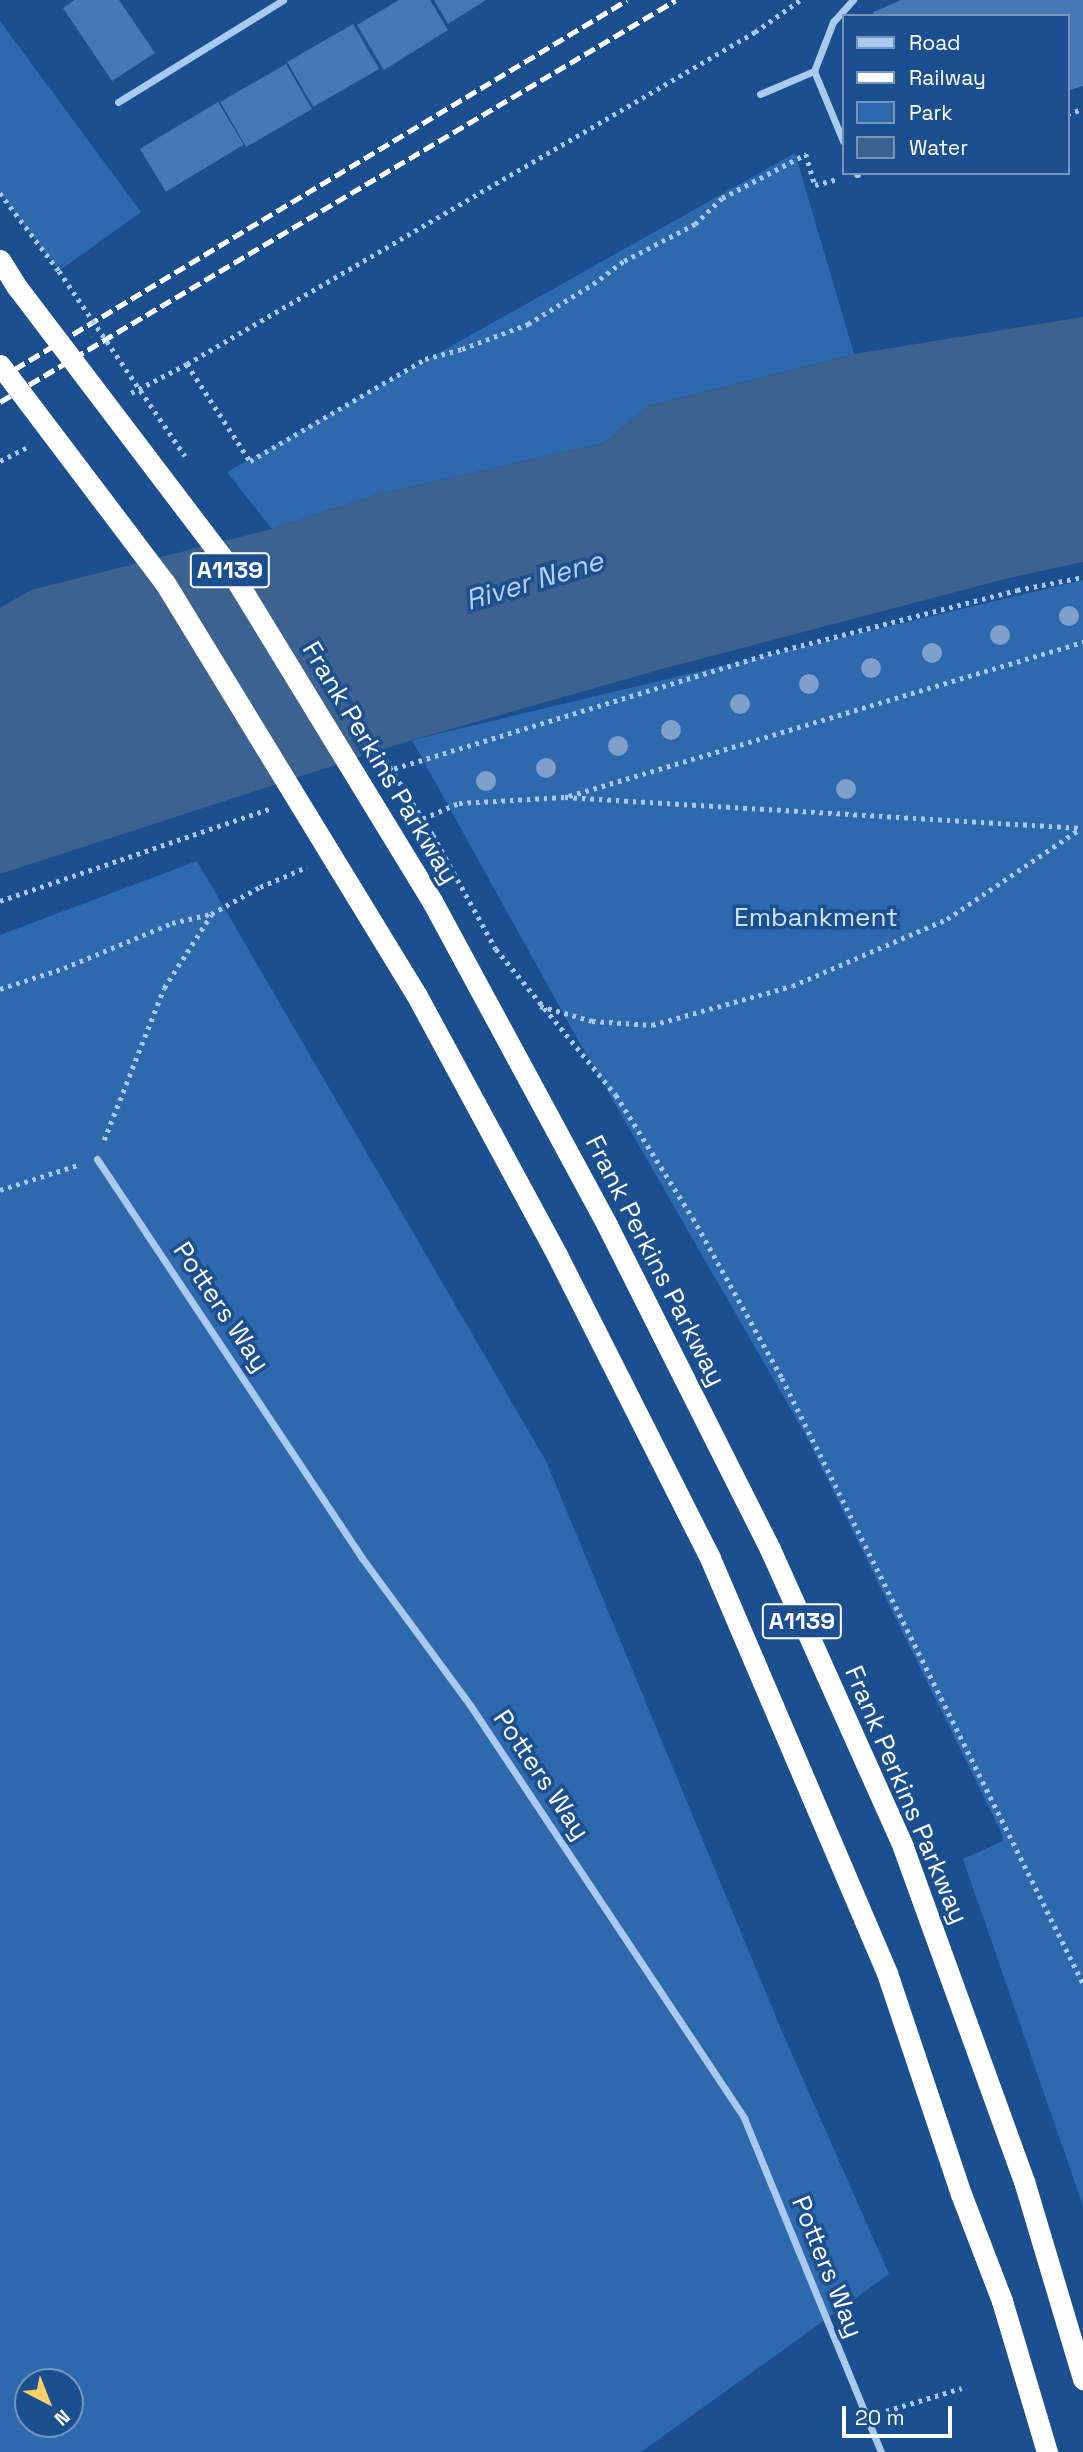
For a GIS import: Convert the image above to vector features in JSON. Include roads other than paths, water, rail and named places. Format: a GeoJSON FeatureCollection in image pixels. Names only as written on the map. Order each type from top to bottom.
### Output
{"type":"FeatureCollection","features":[{"type":"Feature","properties":{"kind":"highway","name":"Frank Perkins Parkway"},"geometry":{"type":"LineString","coordinates":[[0,260],[17,287],[222,557],[432,901],[607,1225],[770,1549],[903,1847],[1024,2181],[1083,2379]]}},
{"type":"Feature","properties":{"kind":"highway","name":"A1139"},"geometry":{"type":"LineString","coordinates":[[0,365],[165,583],[416,994],[557,1255],[710,1558],[887,1973],[961,2194],[1002,2301],[1048,2452]]}},
{"type":"Feature","properties":{"kind":"street"},"geometry":{"type":"LineString","coordinates":[[118,102],[283,0]]}},
{"type":"Feature","properties":{"kind":"street"},"geometry":{"type":"LineString","coordinates":[[842,139],[814,71],[833,22],[853,0]]}},
{"type":"Feature","properties":{"kind":"street"},"geometry":{"type":"LineString","coordinates":[[761,94],[814,71]]}},
{"type":"Feature","properties":{"kind":"street","name":"Potters Way"},"geometry":{"type":"LineString","coordinates":[[97,1159],[362,1558],[470,1705],[744,2118],[881,2452]]}},
{"type":"Feature","properties":{"kind":"water","name":"River Nene"},"geometry":{"type":"Polygon","coordinates":[[[1083,317],[1083,562],[1005,579],[662,669],[412,740],[0,874],[0,608],[31,590],[272,529],[375,495],[604,443],[649,406],[854,354],[1083,317]]]}},
{"type":"Feature","properties":{"kind":"railway"},"geometry":{"type":"LineString","coordinates":[[0,378],[627,0]]}},
{"type":"Feature","properties":{"kind":"railway"},"geometry":{"type":"LineString","coordinates":[[0,402],[676,0]]}},
{"type":"Feature","properties":{"kind":"park label","name":"Embankment"},"geometry":{"type":"Point","coordinates":[816,918]}}]}
